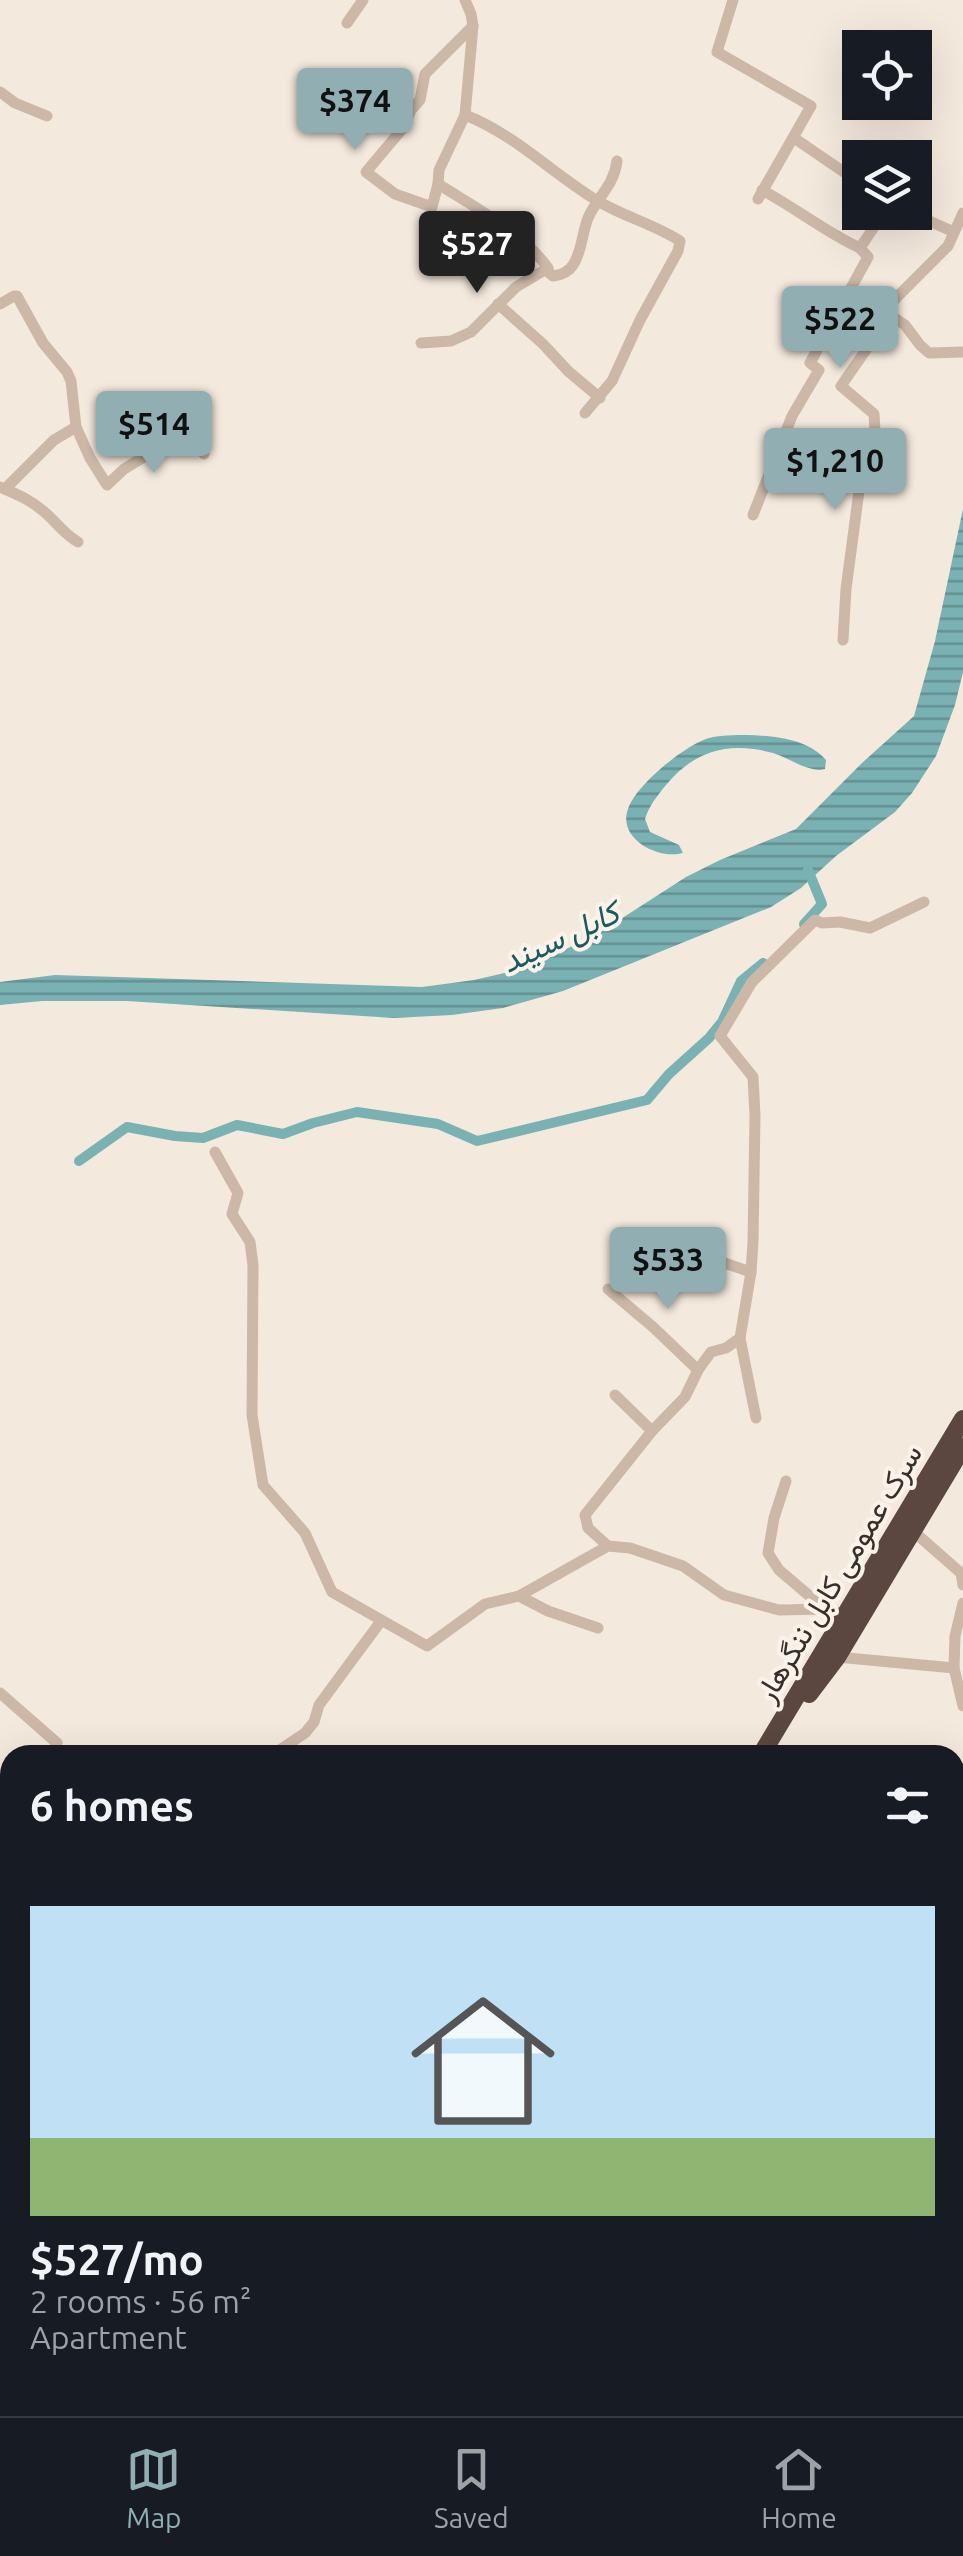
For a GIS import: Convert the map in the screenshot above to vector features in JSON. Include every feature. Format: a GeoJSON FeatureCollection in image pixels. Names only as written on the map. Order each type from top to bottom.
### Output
{"type":"FeatureCollection","features":[{"type":"Feature","properties":{"kind":"highway","name":"سرک عمومی کابل ننگرهار"},"geometry":{"type":"LineString","coordinates":[[768,1745],[963,1419]]}},
{"type":"Feature","properties":{"kind":"highway","name":"سرک عمومی کابل ننگرهار"},"geometry":{"type":"LineString","coordinates":[[780,1745],[811,1691],[837,1658],[963,1447]]}},
{"type":"Feature","properties":{"kind":"street"},"geometry":{"type":"LineString","coordinates":[[346,23],[363,0]]}},
{"type":"Feature","properties":{"kind":"street"},"geometry":{"type":"LineString","coordinates":[[464,0],[473,26],[465,115],[439,170],[432,207],[395,194],[366,172],[403,128],[410,110],[420,100],[425,74],[473,26]]}},
{"type":"Feature","properties":{"kind":"street"},"geometry":{"type":"LineString","coordinates":[[733,0],[718,52],[811,106],[760,194],[785,202],[860,248],[868,257],[810,363],[819,370],[792,416],[754,515]]}},
{"type":"Feature","properties":{"kind":"street"},"geometry":{"type":"LineString","coordinates":[[0,92],[47,116]]}},
{"type":"Feature","properties":{"kind":"street"},"geometry":{"type":"LineString","coordinates":[[465,115],[537,157],[597,200],[678,238],[681,244],[612,382],[585,412]]}},
{"type":"Feature","properties":{"kind":"street"},"geometry":{"type":"LineString","coordinates":[[794,138],[842,171]]}},
{"type":"Feature","properties":{"kind":"street"},"geometry":{"type":"LineString","coordinates":[[438,184],[529,246],[552,276],[574,265],[587,221],[597,200],[610,186],[618,162]]}},
{"type":"Feature","properties":{"kind":"street"},"geometry":{"type":"LineString","coordinates":[[843,640],[860,483],[876,431],[874,414],[841,386],[890,316],[888,306],[948,246],[963,213]]}},
{"type":"Feature","properties":{"kind":"street"},"geometry":{"type":"LineString","coordinates":[[932,222],[954,232]]}},
{"type":"Feature","properties":{"kind":"street"},"geometry":{"type":"LineString","coordinates":[[860,248],[872,230]]}},
{"type":"Feature","properties":{"kind":"street"},"geometry":{"type":"LineString","coordinates":[[421,343],[450,341],[470,332],[516,286],[546,270]]}},
{"type":"Feature","properties":{"kind":"street"},"geometry":{"type":"LineString","coordinates":[[0,304],[17,296],[43,343],[67,372],[76,426],[107,485],[124,469],[178,436],[188,433],[194,437],[204,454]]}},
{"type":"Feature","properties":{"kind":"street"},"geometry":{"type":"LineString","coordinates":[[498,304],[600,398]]}},
{"type":"Feature","properties":{"kind":"street"},"geometry":{"type":"LineString","coordinates":[[890,316],[905,325],[929,353],[963,352]]}},
{"type":"Feature","properties":{"kind":"street"},"geometry":{"type":"LineString","coordinates":[[76,426],[54,440],[2,488],[24,497],[56,522],[65,536],[78,542]]}},
{"type":"Feature","properties":{"kind":"street"},"geometry":{"type":"LineString","coordinates":[[756,1418],[740,1338],[752,1272],[753,1077],[720,1036],[752,982],[816,920],[822,924],[840,922],[870,928],[924,902]]}},
{"type":"Feature","properties":{"kind":"street"},"geometry":{"type":"LineString","coordinates":[[215,1152],[238,1193],[232,1214],[250,1242],[252,1254],[252,1416],[263,1485],[305,1533],[332,1592],[427,1646],[485,1604],[519,1596],[608,1546],[630,1548],[683,1566],[724,1595],[778,1610],[846,1614]]}},
{"type":"Feature","properties":{"kind":"street"},"geometry":{"type":"LineString","coordinates":[[670,1245],[752,1272]]}},
{"type":"Feature","properties":{"kind":"street"},"geometry":{"type":"LineString","coordinates":[[608,1289],[698,1370]]}},
{"type":"Feature","properties":{"kind":"street"},"geometry":{"type":"LineString","coordinates":[[608,1546],[588,1528],[586,1516],[652,1431],[685,1396],[711,1352],[740,1338]]}},
{"type":"Feature","properties":{"kind":"street"},"geometry":{"type":"LineString","coordinates":[[616,1395],[652,1431]]}},
{"type":"Feature","properties":{"kind":"street"},"geometry":{"type":"LineString","coordinates":[[786,1481],[768,1553],[779,1570],[825,1610]]}},
{"type":"Feature","properties":{"kind":"street"},"geometry":{"type":"LineString","coordinates":[[913,1531],[962,1577]]}},
{"type":"Feature","properties":{"kind":"street"},"geometry":{"type":"LineString","coordinates":[[519,1596],[548,1612],[598,1628]]}},
{"type":"Feature","properties":{"kind":"street"},"geometry":{"type":"LineString","coordinates":[[963,1603],[955,1636],[954,1668],[963,1706]]}},
{"type":"Feature","properties":{"kind":"street"},"geometry":{"type":"LineString","coordinates":[[288,1745],[305,1734],[314,1722],[319,1704],[381,1620]]}},
{"type":"Feature","properties":{"kind":"street"},"geometry":{"type":"LineString","coordinates":[[837,1658],[954,1668]]}},
{"type":"Feature","properties":{"kind":"street"},"geometry":{"type":"LineString","coordinates":[[0,1693],[56,1745]]}},
{"type":"Feature","properties":{"kind":"water"},"geometry":{"type":"Polygon","coordinates":[[[963,509],[963,672],[936,756],[895,812],[801,888],[771,907],[563,991],[503,1008],[452,1015],[394,1018],[127,1001],[0,1005],[0,982],[55,975],[422,987],[517,970],[599,933],[686,877],[796,829],[914,716],[935,641],[963,509]]]}},
{"type":"Feature","properties":{"kind":"water"},"geometry":{"type":"Polygon","coordinates":[[[747,735],[800,743],[826,760],[825,769],[812,769],[757,749],[714,751],[677,773],[656,797],[645,819],[650,832],[679,845],[683,853],[652,850],[634,838],[626,820],[628,809],[662,767],[709,738],[747,735]]]}},
{"type":"Feature","properties":{"kind":"waterway"},"geometry":{"type":"LineString","coordinates":[[804,924],[822,904],[808,870]]}},
{"type":"Feature","properties":{"kind":"waterway"},"geometry":{"type":"LineString","coordinates":[[79,1161],[127,1127],[203,1138],[237,1125],[283,1134],[357,1112],[438,1124],[477,1141],[647,1100],[709,1038],[722,1022],[741,981],[763,963]]}},
{"type":"Feature","properties":{"kind":"water label","name":"کابل سيند"},"geometry":{"type":"Point","coordinates":[560,937]}}]}
